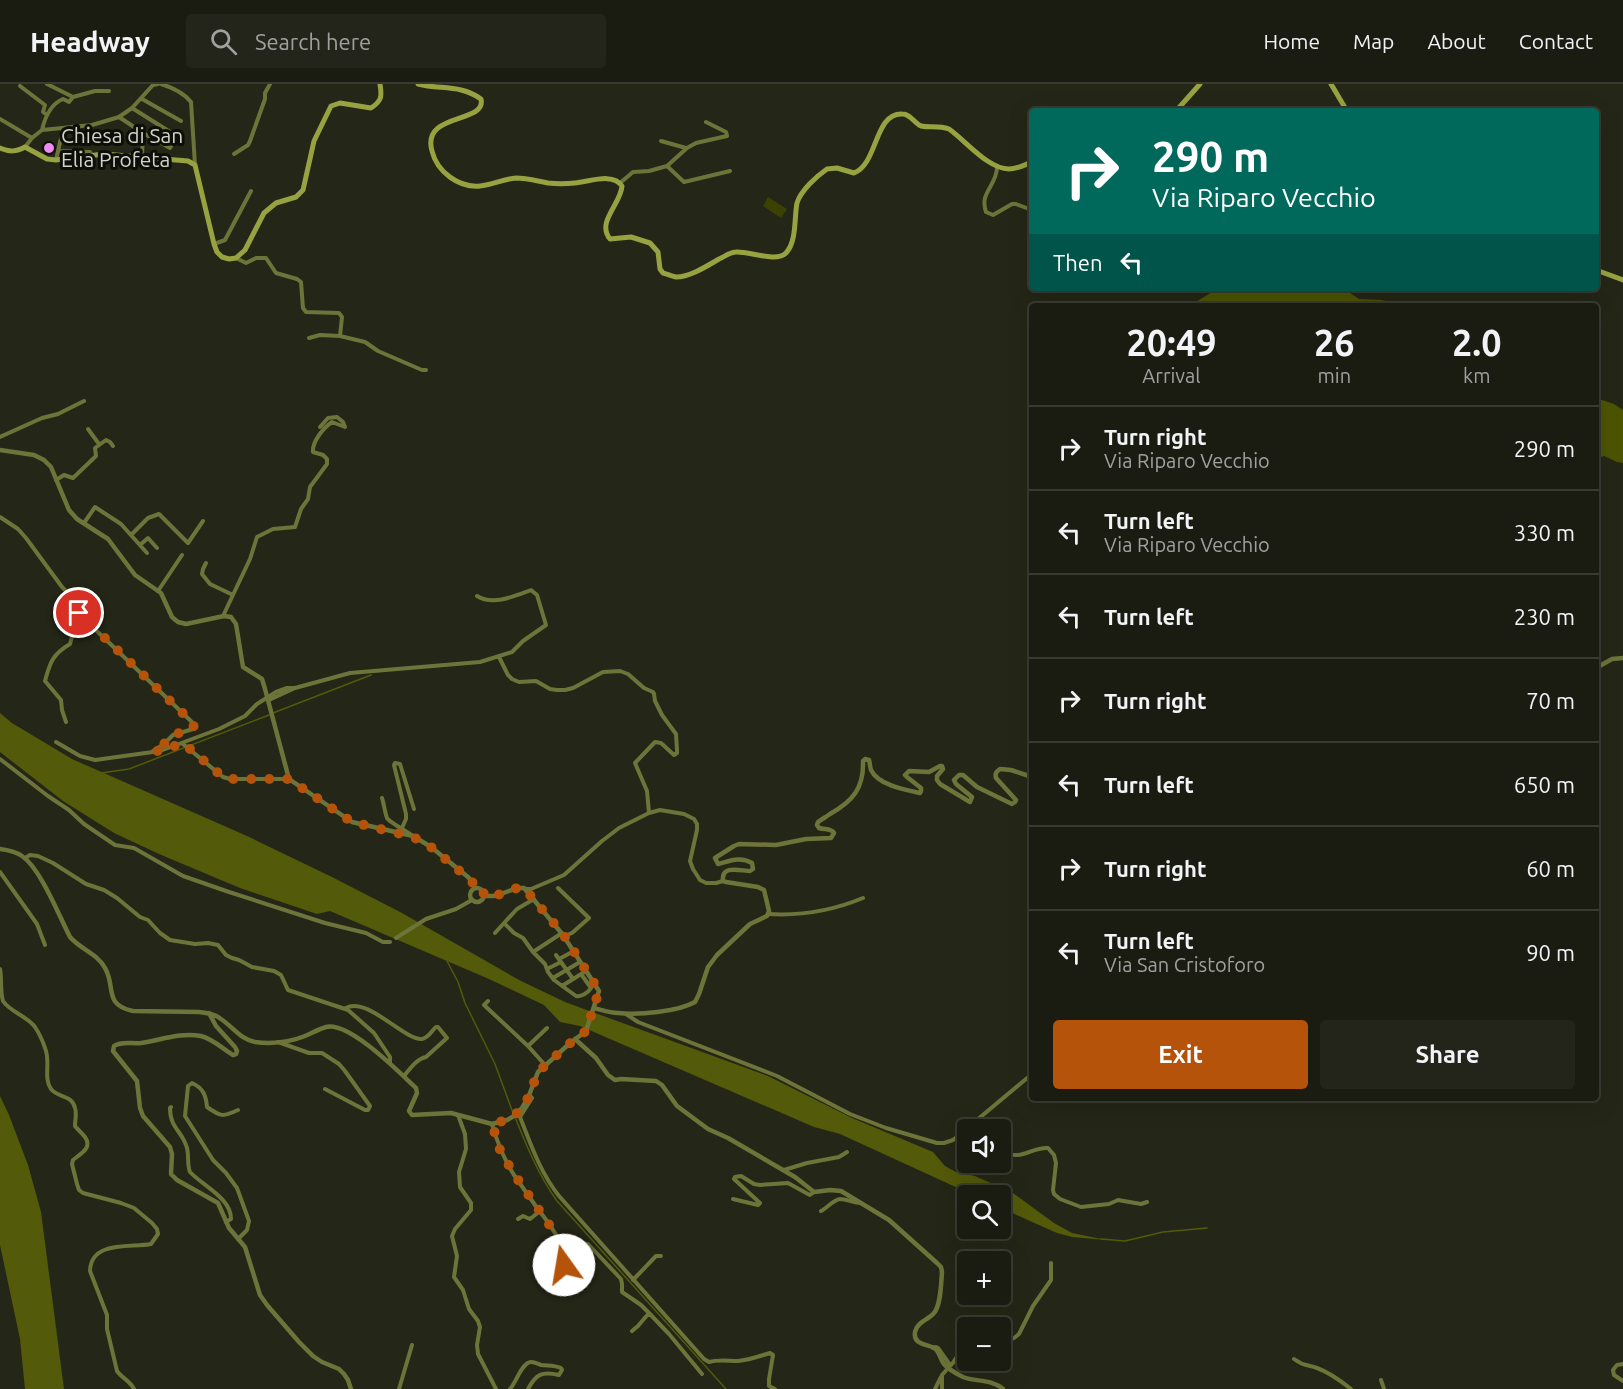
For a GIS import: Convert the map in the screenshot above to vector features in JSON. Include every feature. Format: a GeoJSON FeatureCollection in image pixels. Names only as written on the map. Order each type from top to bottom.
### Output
{"type":"FeatureCollection","features":[{"type":"Feature","properties":{"kind":"main road"},"geometry":{"type":"LineString","coordinates":[[0,148],[17,151],[26,147],[47,159],[56,160],[104,154],[188,161],[195,165],[217,252],[222,257],[236,258],[245,249],[264,213],[276,203],[296,197],[303,190],[314,141],[331,106],[340,103],[371,108],[378,104],[381,95],[380,84]]}},
{"type":"Feature","properties":{"kind":"main road"},"geometry":{"type":"LineString","coordinates":[[418,84],[459,88],[481,99],[480,108],[475,113],[442,124],[432,136],[430,144],[436,162],[449,177],[469,186],[479,187],[502,180],[520,178],[573,184],[613,179],[620,183],[622,191],[606,227],[608,237],[610,239],[631,237],[650,243],[658,252],[660,269],[663,273],[675,277],[700,269],[736,252],[780,257],[790,246],[797,203],[805,190],[827,168],[837,168],[854,173],[862,169],[868,162],[885,123],[895,115],[907,115],[920,125],[943,126],[949,129],[997,167],[1010,169],[1029,163]]}},
{"type":"Feature","properties":{"kind":"main road"},"geometry":{"type":"LineString","coordinates":[[1179,108],[1200,84]]}},
{"type":"Feature","properties":{"kind":"main road"},"geometry":{"type":"LineString","coordinates":[[1331,84],[1345,108]]}},
{"type":"Feature","properties":{"kind":"main road"},"geometry":{"type":"LineString","coordinates":[[1599,271],[1623,280]]}},
{"type":"Feature","properties":{"kind":"street"},"geometry":{"type":"LineString","coordinates":[[47,84],[73,97]]}},
{"type":"Feature","properties":{"kind":"street"},"geometry":{"type":"LineString","coordinates":[[234,154],[248,145],[270,84]]}},
{"type":"Feature","properties":{"kind":"street"},"geometry":{"type":"LineString","coordinates":[[42,130],[92,125],[119,117],[142,99],[153,85],[168,86],[187,97],[191,102],[195,165]]}},
{"type":"Feature","properties":{"kind":"street"},"geometry":{"type":"LineString","coordinates":[[20,86],[45,105],[43,112],[47,115]]}},
{"type":"Feature","properties":{"kind":"street"},"geometry":{"type":"LineString","coordinates":[[26,147],[42,130],[47,115],[57,102],[63,99],[69,102],[73,97],[95,91],[109,91]]}},
{"type":"Feature","properties":{"kind":"street"},"geometry":{"type":"LineString","coordinates":[[142,99],[181,121]]}},
{"type":"Feature","properties":{"kind":"street"},"geometry":{"type":"LineString","coordinates":[[119,117],[170,148],[175,135],[132,108]]}},
{"type":"Feature","properties":{"kind":"street"},"geometry":{"type":"LineString","coordinates":[[0,119],[32,138]]}},
{"type":"Feature","properties":{"kind":"street"},"geometry":{"type":"LineString","coordinates":[[620,183],[633,172],[667,166],[687,148],[703,140],[727,136],[726,132],[706,122]]}},
{"type":"Feature","properties":{"kind":"street"},"geometry":{"type":"LineString","coordinates":[[56,160],[63,129]]}},
{"type":"Feature","properties":{"kind":"street"},"geometry":{"type":"LineString","coordinates":[[142,156],[143,133]]}},
{"type":"Feature","properties":{"kind":"street"},"geometry":{"type":"LineString","coordinates":[[661,141],[687,148]]}},
{"type":"Feature","properties":{"kind":"street"},"geometry":{"type":"LineString","coordinates":[[58,151],[90,152],[92,156]]}},
{"type":"Feature","properties":{"kind":"street"},"geometry":{"type":"LineString","coordinates":[[667,166],[681,180],[688,182],[730,171]]}},
{"type":"Feature","properties":{"kind":"street"},"geometry":{"type":"LineString","coordinates":[[997,167],[996,177],[984,198],[986,212],[993,215],[1012,204],[1029,209]]}},
{"type":"Feature","properties":{"kind":"street"},"geometry":{"type":"LineString","coordinates":[[214,244],[225,240],[251,191]]}},
{"type":"Feature","properties":{"kind":"street"},"geometry":{"type":"LineString","coordinates":[[236,258],[246,263],[264,257],[276,273],[299,280],[302,286],[305,311],[339,313],[342,317],[340,336]]}},
{"type":"Feature","properties":{"kind":"street"},"geometry":{"type":"LineString","coordinates":[[309,338],[320,335],[340,336],[364,342],[378,351],[426,370]]}},
{"type":"Feature","properties":{"kind":"street"},"geometry":{"type":"LineString","coordinates":[[0,437],[84,401]]}},
{"type":"Feature","properties":{"kind":"street"},"geometry":{"type":"LineString","coordinates":[[223,616],[250,559],[257,537],[273,529],[295,527],[301,509],[308,499],[310,487],[327,464],[327,459],[313,452],[312,447],[325,426],[332,422],[345,427],[343,422],[336,417],[328,418],[320,427]]}},
{"type":"Feature","properties":{"kind":"street"},"geometry":{"type":"LineString","coordinates":[[88,429],[99,444]]}},
{"type":"Feature","properties":{"kind":"street"},"geometry":{"type":"LineString","coordinates":[[56,480],[64,475],[73,478],[96,456],[95,449],[99,444],[107,440],[113,446]]}},
{"type":"Feature","properties":{"kind":"street"},"geometry":{"type":"LineString","coordinates":[[0,450],[34,455],[44,460],[51,467],[69,510],[76,519],[108,539],[135,575],[161,593],[172,617],[178,622],[186,624],[223,616],[231,617],[236,624],[243,667],[262,680],[266,689],[289,779]]}},
{"type":"Feature","properties":{"kind":"street"},"geometry":{"type":"LineString","coordinates":[[84,523],[96,507],[122,524],[147,553]]}},
{"type":"Feature","properties":{"kind":"street"},"geometry":{"type":"LineString","coordinates":[[131,535],[148,518],[159,514],[188,543],[203,521]]}},
{"type":"Feature","properties":{"kind":"street"},"geometry":{"type":"LineString","coordinates":[[0,517],[18,529],[72,597],[76,615],[70,644],[53,658],[45,681],[61,700],[66,722]]}},
{"type":"Feature","properties":{"kind":"street"},"geometry":{"type":"LineString","coordinates":[[140,545],[148,538],[157,548]]}},
{"type":"Feature","properties":{"kind":"street"},"geometry":{"type":"LineString","coordinates":[[158,591],[182,555]]}},
{"type":"Feature","properties":{"kind":"street"},"geometry":{"type":"LineString","coordinates":[[206,563],[202,574],[210,584],[233,595]]}},
{"type":"Feature","properties":{"kind":"street"},"geometry":{"type":"LineString","coordinates":[[269,700],[296,688],[350,673],[480,662],[499,657],[512,652],[523,641],[545,627],[546,622],[537,595],[531,590],[504,599],[482,599],[477,596]]}},
{"type":"Feature","properties":{"kind":"street"},"geometry":{"type":"LineString","coordinates":[[76,615],[194,724],[193,729],[173,735],[153,751]]}},
{"type":"Feature","properties":{"kind":"street"},"geometry":{"type":"LineString","coordinates":[[499,657],[508,675],[519,682],[536,681],[550,689],[565,690],[603,672],[620,671],[653,692],[662,715],[676,734],[677,750],[674,755],[657,741],[635,764],[647,791],[649,813]]}},
{"type":"Feature","properties":{"kind":"street"},"geometry":{"type":"LineString","coordinates":[[1599,666],[1612,659],[1623,658]]}},
{"type":"Feature","properties":{"kind":"street"},"geometry":{"type":"LineString","coordinates":[[56,742],[80,756],[95,760],[160,751],[184,744],[219,729],[245,716],[265,698],[276,692],[286,688],[296,688]]}},
{"type":"Feature","properties":{"kind":"street"},"geometry":{"type":"LineString","coordinates":[[184,744],[230,779],[289,779],[352,822],[413,837]]}},
{"type":"Feature","properties":{"kind":"street"},"geometry":{"type":"LineString","coordinates":[[0,759],[115,845],[134,848],[183,876],[325,923],[366,933],[383,942],[390,942]]}},
{"type":"Feature","properties":{"kind":"street"},"geometry":{"type":"LineString","coordinates":[[723,881],[722,877],[729,871],[737,869],[750,872],[753,869],[753,865],[748,861],[734,859],[720,864],[715,861],[716,856],[739,844],[776,845],[806,839],[831,838],[834,833],[832,830],[819,828],[818,822],[847,803],[854,795],[863,779],[865,759],[869,760],[871,770],[879,778],[897,789],[920,793],[921,788],[905,775],[907,772],[929,772],[942,766],[943,769],[937,776],[940,784],[970,802],[972,797],[954,780],[958,775],[963,775],[971,784],[1012,804],[1016,800],[996,778],[997,771],[1011,770],[1029,776]]}},
{"type":"Feature","properties":{"kind":"street"},"geometry":{"type":"LineString","coordinates":[[402,828],[406,814],[395,763],[400,764],[414,809]]}},
{"type":"Feature","properties":{"kind":"street"},"geometry":{"type":"LineString","coordinates":[[382,798],[387,818],[390,821],[431,847],[455,866],[473,883],[474,888]]}},
{"type":"Feature","properties":{"kind":"street"},"geometry":{"type":"LineString","coordinates":[[484,896],[495,896],[517,888],[531,889],[564,875],[619,828],[649,813],[665,810],[684,814],[694,819],[697,824],[690,861],[700,880],[706,883],[723,881],[764,890],[768,914]]}},
{"type":"Feature","properties":{"kind":"street"},"geometry":{"type":"LineString","coordinates":[[0,849],[11,851],[25,858],[36,871],[70,937],[105,966],[111,994],[123,1009],[209,1013],[223,1020],[245,1039],[256,1042],[293,1040],[327,1027],[333,1027],[366,1044],[390,1062],[416,1088],[417,1093],[409,1111],[412,1115],[457,1114],[492,1124],[514,1116],[529,1096],[538,1072],[586,1031],[599,991],[584,972]]}},
{"type":"Feature","properties":{"kind":"street"},"geometry":{"type":"LineString","coordinates":[[25,858],[30,855],[46,860],[86,884],[104,890],[140,917],[148,920],[170,940],[218,945],[226,955],[232,958],[252,967],[274,971],[281,975],[288,990],[345,1009],[374,1033],[390,1057],[390,1062]]}},
{"type":"Feature","properties":{"kind":"street"},"geometry":{"type":"LineString","coordinates":[[0,872],[37,924],[45,945]]}},
{"type":"Feature","properties":{"kind":"street"},"geometry":{"type":"LineString","coordinates":[[474,888],[480,888],[484,896]]}},
{"type":"Feature","properties":{"kind":"street"},"geometry":{"type":"LineString","coordinates":[[472,900],[470,894],[474,888]]}},
{"type":"Feature","properties":{"kind":"street"},"geometry":{"type":"LineString","coordinates":[[504,923],[523,938],[545,964],[553,978],[562,986],[576,996],[589,991],[590,985],[574,951],[563,934],[524,888]]}},
{"type":"Feature","properties":{"kind":"street"},"geometry":{"type":"LineString","coordinates":[[533,952],[563,934],[572,933],[589,918],[558,888]]}},
{"type":"Feature","properties":{"kind":"street"},"geometry":{"type":"LineString","coordinates":[[396,938],[426,919],[456,909],[472,900],[481,901],[484,896]]}},
{"type":"Feature","properties":{"kind":"street"},"geometry":{"type":"LineString","coordinates":[[594,1009],[626,1014],[678,1008],[695,1002],[708,967],[717,955],[750,924],[768,914],[842,907],[863,898]]}},
{"type":"Feature","properties":{"kind":"street"},"geometry":{"type":"LineString","coordinates":[[495,933],[517,909],[534,899]]}},
{"type":"Feature","properties":{"kind":"street"},"geometry":{"type":"LineString","coordinates":[[547,969],[558,959],[574,951]]}},
{"type":"Feature","properties":{"kind":"street"},"geometry":{"type":"LineString","coordinates":[[558,959],[573,979]]}},
{"type":"Feature","properties":{"kind":"street"},"geometry":{"type":"LineString","coordinates":[[553,978],[580,962]]}},
{"type":"Feature","properties":{"kind":"street"},"geometry":{"type":"LineString","coordinates":[[0,969],[2,998],[5,1004],[35,1027],[47,1051],[49,1086],[57,1094],[65,1096],[76,1109],[75,1126],[88,1144],[72,1164],[79,1190],[134,1208],[157,1229],[158,1234],[151,1244],[106,1249],[93,1258],[90,1265],[90,1271],[107,1315],[107,1329],[117,1371],[130,1382],[134,1389]]}},
{"type":"Feature","properties":{"kind":"street"},"geometry":{"type":"LineString","coordinates":[[562,986],[584,972]]}},
{"type":"Feature","properties":{"kind":"street"},"geometry":{"type":"LineString","coordinates":[[488,1001],[484,1005],[545,1065]]}},
{"type":"Feature","properties":{"kind":"street"},"geometry":{"type":"LineString","coordinates":[[345,1009],[350,1006],[360,1007],[387,1020],[406,1033],[422,1039],[429,1036],[436,1027],[443,1032],[447,1038],[426,1057],[415,1063],[404,1076]]}},
{"type":"Feature","properties":{"kind":"street"},"geometry":{"type":"LineString","coordinates":[[209,1013],[212,1021],[235,1047],[236,1054],[233,1055],[202,1036],[190,1035],[141,1043],[117,1044],[113,1051],[137,1081],[143,1116],[170,1147],[171,1174],[177,1180],[218,1203],[229,1228],[245,1247],[260,1295],[267,1305],[313,1356],[339,1369],[348,1380],[351,1389]]}},
{"type":"Feature","properties":{"kind":"street"},"geometry":{"type":"LineString","coordinates":[[626,1014],[638,1022],[777,1076],[850,1114],[886,1128],[937,1143],[944,1143],[957,1137]]}},
{"type":"Feature","properties":{"kind":"street"},"geometry":{"type":"LineString","coordinates":[[528,1046],[547,1028]]}},
{"type":"Feature","properties":{"kind":"street"},"geometry":{"type":"LineString","coordinates":[[575,1039],[615,1080],[621,1078],[656,1081],[662,1084],[677,1106],[708,1129],[783,1170],[814,1192]]}},
{"type":"Feature","properties":{"kind":"street"},"geometry":{"type":"LineString","coordinates":[[277,1042],[309,1053],[322,1053],[339,1064],[369,1103],[369,1108],[365,1110],[325,1089]]}},
{"type":"Feature","properties":{"kind":"street"},"geometry":{"type":"LineString","coordinates":[[979,1119],[1029,1077]]}},
{"type":"Feature","properties":{"kind":"street"},"geometry":{"type":"LineString","coordinates":[[238,1110],[225,1116],[218,1114],[207,1107],[203,1091],[198,1086],[192,1083],[188,1086],[185,1116],[213,1160],[237,1188],[249,1221],[247,1230],[238,1239]]}},
{"type":"Feature","properties":{"kind":"street"},"geometry":{"type":"LineString","coordinates":[[529,1096],[532,1098],[520,1117],[547,1180],[559,1196],[704,1359],[709,1362],[748,1360],[773,1354],[769,1386],[775,1389]]}},
{"type":"Feature","properties":{"kind":"street"},"geometry":{"type":"LineString","coordinates":[[171,1107],[170,1120],[187,1148],[190,1172],[227,1206],[231,1220],[226,1222]]}},
{"type":"Feature","properties":{"kind":"street"},"geometry":{"type":"LineString","coordinates":[[457,1114],[465,1134],[466,1149],[459,1172],[460,1187],[471,1203],[471,1210],[452,1236],[457,1256],[454,1277],[463,1290],[469,1309],[478,1321],[480,1327],[478,1354],[496,1389]]}},
{"type":"Feature","properties":{"kind":"street"},"geometry":{"type":"LineString","coordinates":[[492,1124],[500,1150],[557,1236],[565,1257],[564,1265],[561,1270],[557,1271],[540,1266],[539,1257]]}},
{"type":"Feature","properties":{"kind":"street"},"geometry":{"type":"LineString","coordinates":[[1011,1155],[1025,1155],[1048,1148],[1054,1155],[1056,1164],[1052,1187],[1054,1194],[1060,1199],[1081,1207],[1108,1204],[1118,1200],[1141,1204],[1147,1202]]}},
{"type":"Feature","properties":{"kind":"street"},"geometry":{"type":"LineString","coordinates":[[783,1170],[807,1162],[839,1157],[848,1152]]}},
{"type":"Feature","properties":{"kind":"street"},"geometry":{"type":"LineString","coordinates":[[733,1199],[751,1204],[760,1203],[734,1179],[741,1176],[754,1184],[788,1183],[810,1195],[814,1192],[841,1191],[889,1220],[941,1267],[938,1306],[935,1312],[915,1330],[919,1343],[933,1348],[944,1364],[965,1377],[992,1383],[1003,1389]]}},
{"type":"Feature","properties":{"kind":"street"},"geometry":{"type":"LineString","coordinates":[[821,1211],[841,1199],[861,1203]]}},
{"type":"Feature","properties":{"kind":"street"},"geometry":{"type":"LineString","coordinates":[[518,1219],[523,1216],[530,1219],[540,1211]]}},
{"type":"Feature","properties":{"kind":"street"},"geometry":{"type":"LineString","coordinates":[[565,1257],[588,1244],[621,1279],[622,1292],[649,1313],[702,1374]]}},
{"type":"Feature","properties":{"kind":"street"},"geometry":{"type":"LineString","coordinates":[[633,1280],[656,1256],[661,1256]]}},
{"type":"Feature","properties":{"kind":"street"},"geometry":{"type":"LineString","coordinates":[[1011,1339],[1019,1334],[1033,1306],[1051,1280],[1051,1263]]}},
{"type":"Feature","properties":{"kind":"street"},"geometry":{"type":"LineString","coordinates":[[632,1331],[649,1313]]}},
{"type":"Feature","properties":{"kind":"street"},"geometry":{"type":"LineString","coordinates":[[399,1389],[411,1345]]}},
{"type":"Feature","properties":{"kind":"street"},"geometry":{"type":"LineString","coordinates":[[934,1389],[957,1358]]}},
{"type":"Feature","properties":{"kind":"street"},"geometry":{"type":"LineString","coordinates":[[1294,1359],[1303,1366],[1317,1368],[1327,1373],[1351,1389]]}},
{"type":"Feature","properties":{"kind":"street"},"geometry":{"type":"LineString","coordinates":[[510,1389],[527,1363],[553,1365],[561,1368],[559,1375],[548,1373],[538,1376],[528,1389]]}},
{"type":"Feature","properties":{"kind":"street"},"geometry":{"type":"LineString","coordinates":[[1623,1364],[1617,1365],[1613,1370],[1614,1375],[1623,1381]]}},
{"type":"Feature","properties":{"kind":"street"},"geometry":{"type":"LineString","coordinates":[[942,1376],[942,1389]]}},
{"type":"Feature","properties":{"kind":"street"},"geometry":{"type":"LineString","coordinates":[[1381,1380],[1384,1389]]}},
{"type":"Feature","properties":{"kind":"shaded area"},"geometry":{"type":"Polygon","coordinates":[[[768,197],[787,209],[781,218],[763,206],[768,197]]]}},
{"type":"Feature","properties":{"kind":"shaded area"},"geometry":{"type":"Polygon","coordinates":[[[1214,291],[1347,291],[1359,299],[1396,303],[1194,303],[1214,291]]]}},
{"type":"Feature","properties":{"kind":"shaded area"},"geometry":{"type":"Polygon","coordinates":[[[1599,401],[1614,404],[1623,410],[1623,463],[1604,456],[1599,458],[1599,401]]]}},
{"type":"Feature","properties":{"kind":"shaded area"},"geometry":{"type":"Polygon","coordinates":[[[0,713],[12,723],[72,759],[247,836],[332,877],[402,913],[519,980],[565,1002],[768,1076],[852,1118],[933,1152],[945,1166],[957,1173],[975,1176],[995,1185],[957,1185],[957,1188],[840,1134],[814,1127],[580,1026],[560,1022],[544,1005],[330,911],[317,914],[240,888],[159,854],[114,833],[63,801],[0,752],[0,713]]]}},
{"type":"Feature","properties":{"kind":"shaded area"},"geometry":{"type":"Polygon","coordinates":[[[0,1096],[28,1165],[41,1212],[64,1389],[25,1389],[20,1339],[0,1245],[0,1096]]]}},
{"type":"Feature","properties":{"kind":"shaded area"},"geometry":{"type":"Polygon","coordinates":[[[1011,1192],[1072,1233],[1106,1240],[1072,1237],[1057,1233],[1011,1212],[1011,1192]]]}},
{"type":"Feature","properties":{"kind":"waterway"},"geometry":{"type":"LineString","coordinates":[[273,713],[371,675]]}},
{"type":"Feature","properties":{"kind":"waterway"},"geometry":{"type":"LineString","coordinates":[[101,773],[129,769],[269,715]]}},
{"type":"Feature","properties":{"kind":"waterway"},"geometry":{"type":"LineString","coordinates":[[447,961],[495,1064],[513,1113]]}},
{"type":"Feature","properties":{"kind":"waterway"},"geometry":{"type":"LineString","coordinates":[[515,1117],[529,1150],[557,1201],[726,1389]]}},
{"type":"Feature","properties":{"kind":"waterway"},"geometry":{"type":"LineString","coordinates":[[1101,1239],[1125,1241],[1163,1232],[1207,1228]]}},
{"type":"Feature","properties":{"kind":"place","name":"Chiesa di San Elia Profeta"},"geometry":{"type":"Point","coordinates":[49,148]}},
{"type":"Feature","properties":{"kind":"route"},"geometry":{"type":"LineString","coordinates":[[79,613],[194,724],[193,729],[173,735],[153,751],[160,751],[183,743],[223,777],[289,779],[352,822],[422,841],[468,878],[474,888],[483,890],[484,896],[495,896],[517,888],[524,888],[563,934],[599,991],[586,1031],[538,1072],[528,1098],[514,1116],[492,1124],[500,1150],[557,1236],[565,1257],[564,1265]]}}]}
